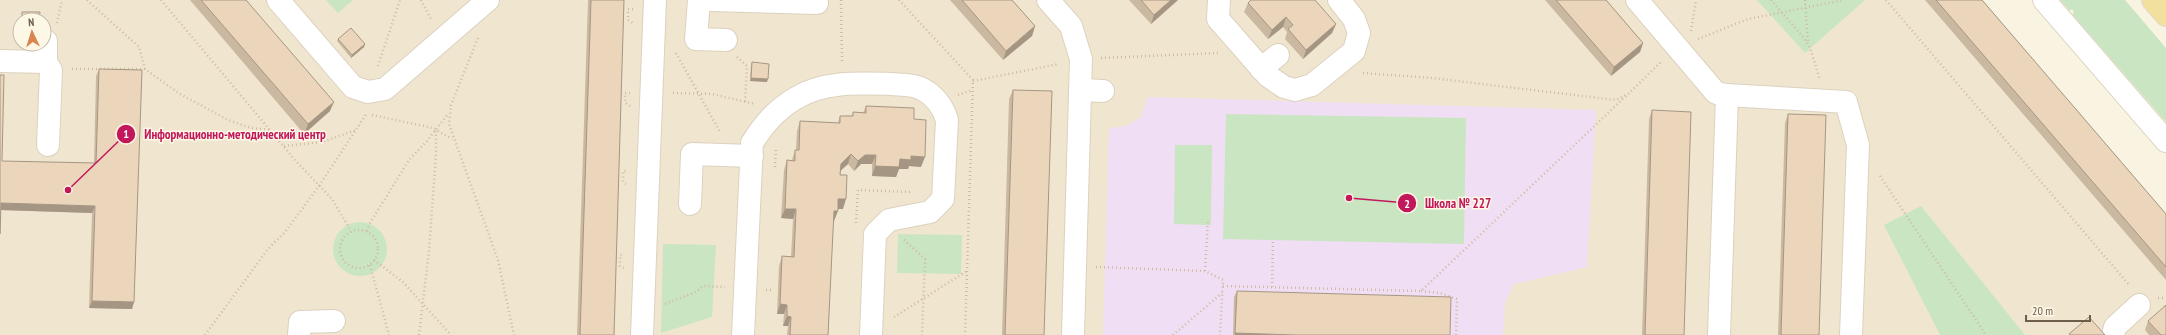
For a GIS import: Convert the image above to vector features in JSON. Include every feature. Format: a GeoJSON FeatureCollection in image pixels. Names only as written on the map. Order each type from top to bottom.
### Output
{"type":"FeatureCollection","features":[{"type":"Feature","properties":{"kind":"main road"},"geometry":{"type":"LineString","coordinates":[[2153,0],[2166,15]]}},
{"type":"Feature","properties":{"kind":"street"},"geometry":{"type":"LineString","coordinates":[[278,0],[367,103],[488,0]]}},
{"type":"Feature","properties":{"kind":"street"},"geometry":{"type":"LineString","coordinates":[[642,335],[655,0]]}},
{"type":"Feature","properties":{"kind":"street"},"geometry":{"type":"LineString","coordinates":[[699,0],[696,38],[726,40]]}},
{"type":"Feature","properties":{"kind":"street"},"geometry":{"type":"LineString","coordinates":[[710,0],[817,3]]}},
{"type":"Feature","properties":{"kind":"street"},"geometry":{"type":"LineString","coordinates":[[1048,0],[1070,26],[1081,59],[1073,335]]}},
{"type":"Feature","properties":{"kind":"street"},"geometry":{"type":"LineString","coordinates":[[1219,0],[1218,19],[1247,52],[1269,62],[1268,76],[1284,87],[1295,90],[1312,85],[1354,51],[1359,33],[1354,19],[1339,0]]}},
{"type":"Feature","properties":{"kind":"street"},"geometry":{"type":"LineString","coordinates":[[1637,0],[1681,46],[1716,93],[1727,95],[1846,102],[1858,145],[1851,335]]}},
{"type":"Feature","properties":{"kind":"street"},"geometry":{"type":"LineString","coordinates":[[2044,0],[2166,141]]}},
{"type":"Feature","properties":{"kind":"street"},"geometry":{"type":"LineString","coordinates":[[0,61],[48,57],[48,145]]}},
{"type":"Feature","properties":{"kind":"street"},"geometry":{"type":"LineString","coordinates":[[743,335],[745,289],[743,156],[766,121],[778,110],[797,97],[817,89],[843,84],[859,83],[908,85],[923,89],[935,98],[944,109],[947,120],[943,199],[930,212],[889,220],[875,234],[871,335]]}},
{"type":"Feature","properties":{"kind":"street"},"geometry":{"type":"LineString","coordinates":[[1080,90],[1103,91]]}},
{"type":"Feature","properties":{"kind":"street"},"geometry":{"type":"LineString","coordinates":[[1718,335],[1727,95]]}},
{"type":"Feature","properties":{"kind":"street"},"geometry":{"type":"LineString","coordinates":[[690,204],[692,154],[743,156]]}},
{"type":"Feature","properties":{"kind":"street"},"geometry":{"type":"LineString","coordinates":[[2113,335],[2115,327],[2139,305]]}},
{"type":"Feature","properties":{"kind":"street"},"geometry":{"type":"LineString","coordinates":[[300,335],[300,322],[334,321]]}},
{"type":"Feature","properties":{"kind":"path"},"geometry":{"type":"LineString","coordinates":[[87,0],[139,47],[144,68]]}},
{"type":"Feature","properties":{"kind":"path"},"geometry":{"type":"LineString","coordinates":[[161,0],[283,146],[332,199],[351,231]]}},
{"type":"Feature","properties":{"kind":"path"},"geometry":{"type":"LineString","coordinates":[[205,335],[268,249],[285,232],[320,186],[356,130],[367,103],[400,0]]}},
{"type":"Feature","properties":{"kind":"path"},"geometry":{"type":"LineString","coordinates":[[841,0],[843,84]]}},
{"type":"Feature","properties":{"kind":"path"},"geometry":{"type":"LineString","coordinates":[[1421,291],[1628,94],[1681,46],[1693,26],[1696,0]]}},
{"type":"Feature","properties":{"kind":"path"},"geometry":{"type":"LineString","coordinates":[[1771,0],[1808,44],[1817,66],[1825,100]]}},
{"type":"Feature","properties":{"kind":"path"},"geometry":{"type":"LineString","coordinates":[[1805,0],[1808,44]]}},
{"type":"Feature","properties":{"kind":"path"},"geometry":{"type":"LineString","coordinates":[[1681,46],[1748,19],[1844,0]]}},
{"type":"Feature","properties":{"kind":"path"},"geometry":{"type":"LineString","coordinates":[[1886,0],[2132,287],[2139,305]]}},
{"type":"Feature","properties":{"kind":"path"},"geometry":{"type":"LineString","coordinates":[[636,9],[628,9],[628,20],[654,35],[674,50],[698,93],[743,156]]}},
{"type":"Feature","properties":{"kind":"path"},"geometry":{"type":"LineString","coordinates":[[368,231],[370,223],[409,160],[449,112],[481,32]]}},
{"type":"Feature","properties":{"kind":"path"},"geometry":{"type":"LineString","coordinates":[[726,40],[729,49],[747,66],[745,102]]}},
{"type":"Feature","properties":{"kind":"path"},"geometry":{"type":"LineString","coordinates":[[973,82],[1081,59],[1247,52]]}},
{"type":"Feature","properties":{"kind":"path"},"geometry":{"type":"LineString","coordinates":[[48,57],[144,68],[180,94],[228,120],[251,128],[271,130]]}},
{"type":"Feature","properties":{"kind":"path"},"geometry":{"type":"LineString","coordinates":[[1330,70],[1432,78],[1616,100],[1628,94]]}},
{"type":"Feature","properties":{"kind":"path"},"geometry":{"type":"LineString","coordinates":[[651,93],[698,93],[725,96],[778,110]]}},
{"type":"Feature","properties":{"kind":"path"},"geometry":{"type":"LineString","coordinates":[[367,103],[436,129],[454,140]]}},
{"type":"Feature","properties":{"kind":"path"},"geometry":{"type":"LineString","coordinates":[[449,112],[449,124],[454,140],[498,260],[514,335]]}},
{"type":"Feature","properties":{"kind":"path"},"geometry":{"type":"LineString","coordinates":[[419,335],[429,251],[436,154],[436,129]]}},
{"type":"Feature","properties":{"kind":"path"},"geometry":{"type":"LineString","coordinates":[[283,146],[322,142],[356,130]]}},
{"type":"Feature","properties":{"kind":"path"},"geometry":{"type":"LineString","coordinates":[[1879,176],[1986,335]]}},
{"type":"Feature","properties":{"kind":"path"},"geometry":{"type":"LineString","coordinates":[[856,228],[858,190],[916,192]]}},
{"type":"Feature","properties":{"kind":"path"},"geometry":{"type":"LineString","coordinates":[[1205,271],[1208,219]]}},
{"type":"Feature","properties":{"kind":"path"},"geometry":{"type":"LineString","coordinates":[[886,224],[925,258],[922,335]]}},
{"type":"Feature","properties":{"kind":"path"},"geometry":{"type":"LineString","coordinates":[[351,231],[368,231],[376,239],[378,250],[370,265],[359,268],[354,267],[348,265],[341,256],[340,250],[342,239],[351,231]]}},
{"type":"Feature","properties":{"kind":"path"},"geometry":{"type":"LineString","coordinates":[[1272,288],[1273,240]]}},
{"type":"Feature","properties":{"kind":"path"},"geometry":{"type":"LineString","coordinates":[[374,260],[403,282],[451,335]]}},
{"type":"Feature","properties":{"kind":"path"},"geometry":{"type":"LineString","coordinates":[[370,265],[389,335]]}},
{"type":"Feature","properties":{"kind":"path"},"geometry":{"type":"LineString","coordinates":[[1076,266],[1205,271],[1223,280],[1220,335]]}},
{"type":"Feature","properties":{"kind":"path"},"geometry":{"type":"LineString","coordinates":[[890,319],[967,271]]}},
{"type":"Feature","properties":{"kind":"path"},"geometry":{"type":"LineString","coordinates":[[644,305],[662,305],[696,292],[703,286],[773,290]]}},
{"type":"Feature","properties":{"kind":"path"},"geometry":{"type":"LineString","coordinates":[[1222,286],[1421,291],[1440,293],[1457,299],[1456,335]]}},
{"type":"Feature","properties":{"kind":"path"},"geometry":{"type":"LineString","coordinates":[[1173,335],[1222,293]]}},
{"type":"Feature","properties":{"kind":"shaded area"},"geometry":{"type":"Polygon","coordinates":[[[0,0],[1968,0],[2166,229],[2166,335],[0,335],[0,0]]]}},
{"type":"Feature","properties":{"kind":"shaded area"},"geometry":{"type":"Polygon","coordinates":[[[1148,97],[1596,110],[1587,267],[1514,284],[1505,303],[1503,335],[1103,335],[1109,128],[1127,126],[1141,117],[1148,97]]]}},
{"type":"Feature","properties":{"kind":"green space"},"geometry":{"type":"Polygon","coordinates":[[[326,0],[353,0],[338,13],[326,0]]]}},
{"type":"Feature","properties":{"kind":"green space"},"geometry":{"type":"Polygon","coordinates":[[[1757,0],[1865,0],[1805,53],[1757,0]]]}},
{"type":"Feature","properties":{"kind":"green space"},"geometry":{"type":"Polygon","coordinates":[[[2060,0],[2125,0],[2166,48],[2166,122],[2072,14],[2074,12],[2072,9],[2070,11],[2060,0]]]}},
{"type":"Feature","properties":{"kind":"green space"},"geometry":{"type":"Polygon","coordinates":[[[1226,114],[1466,118],[1464,244],[1223,239],[1226,114]]]}},
{"type":"Feature","properties":{"kind":"green space"},"geometry":{"type":"Polygon","coordinates":[[[1175,145],[1212,145],[1211,225],[1174,224],[1175,145]]]}},
{"type":"Feature","properties":{"kind":"green space"},"geometry":{"type":"Polygon","coordinates":[[[1921,206],[2025,335],[1940,335],[1884,225],[1921,206]]]}},
{"type":"Feature","properties":{"kind":"green space"},"geometry":{"type":"Polygon","coordinates":[[[355,222],[365,222],[375,226],[383,234],[387,244],[387,254],[383,264],[375,272],[365,276],[355,276],[345,272],[337,264],[333,254],[333,244],[337,234],[345,226],[355,222]]]}},
{"type":"Feature","properties":{"kind":"green space"},"geometry":{"type":"Polygon","coordinates":[[[898,234],[962,235],[961,274],[897,273],[898,234]]]}},
{"type":"Feature","properties":{"kind":"green space"},"geometry":{"type":"Polygon","coordinates":[[[663,244],[716,245],[712,317],[661,333],[663,244]]]}},
{"type":"Feature","properties":{"kind":"building"},"geometry":{"type":"Polygon","coordinates":[[[201,0],[246,0],[334,102],[308,124],[201,0]]]}},
{"type":"Feature","properties":{"kind":"building"},"geometry":{"type":"Polygon","coordinates":[[[591,0],[624,0],[614,335],[580,335],[591,0]]]}},
{"type":"Feature","properties":{"kind":"building"},"geometry":{"type":"Polygon","coordinates":[[[962,0],[1012,0],[1035,26],[1006,51],[962,0]]]}},
{"type":"Feature","properties":{"kind":"building"},"geometry":{"type":"Polygon","coordinates":[[[1141,0],[1171,0],[1154,15],[1141,0]]]}},
{"type":"Feature","properties":{"kind":"building"},"geometry":{"type":"Polygon","coordinates":[[[1251,0],[1315,0],[1336,24],[1306,50],[1288,29],[1293,25],[1286,17],[1272,30],[1248,3],[1251,0]]]}},
{"type":"Feature","properties":{"kind":"building"},"geometry":{"type":"Polygon","coordinates":[[[1556,0],[1606,0],[1643,43],[1614,67],[1556,0]]]}},
{"type":"Feature","properties":{"kind":"building"},"geometry":{"type":"Polygon","coordinates":[[[1936,0],[1982,0],[2166,214],[2166,267],[1936,0]]]}},
{"type":"Feature","properties":{"kind":"building"},"geometry":{"type":"Polygon","coordinates":[[[351,28],[365,44],[352,55],[338,39],[351,28]]]}},
{"type":"Feature","properties":{"kind":"building"},"geometry":{"type":"Polygon","coordinates":[[[752,62],[769,64],[768,79],[751,78],[752,62]]]}},
{"type":"Feature","properties":{"kind":"building"},"geometry":{"type":"Polygon","coordinates":[[[99,69],[142,70],[134,302],[92,301],[95,206],[1,203],[0,234],[0,75],[4,75],[2,161],[96,163],[99,69]]]}},
{"type":"Feature","properties":{"kind":"building"},"geometry":{"type":"Polygon","coordinates":[[[1013,90],[1052,91],[1044,335],[1005,335],[1013,90]]]}},
{"type":"Feature","properties":{"kind":"building"},"geometry":{"type":"Polygon","coordinates":[[[866,106],[914,108],[914,119],[926,120],[925,157],[911,156],[911,160],[900,159],[899,167],[875,166],[876,155],[865,155],[858,161],[851,154],[841,164],[840,175],[847,175],[846,199],[838,199],[838,211],[834,211],[828,335],[790,335],[791,317],[787,316],[787,305],[780,304],[782,256],[794,257],[796,209],[785,209],[787,160],[795,161],[795,150],[799,150],[800,121],[840,123],[840,116],[853,116],[853,112],[866,113],[866,106]]]}},
{"type":"Feature","properties":{"kind":"building"},"geometry":{"type":"Polygon","coordinates":[[[1652,110],[1691,112],[1684,335],[1645,335],[1652,110]]]}},
{"type":"Feature","properties":{"kind":"building"},"geometry":{"type":"Polygon","coordinates":[[[1788,114],[1826,115],[1819,335],[1781,335],[1788,114]]]}},
{"type":"Feature","properties":{"kind":"building"},"geometry":{"type":"Polygon","coordinates":[[[1237,291],[1451,297],[1450,335],[1295,335],[1235,333],[1237,291]]]}},
{"type":"Feature","properties":{"kind":"building"},"geometry":{"type":"Polygon","coordinates":[[[2166,305],[2166,335],[2161,335],[2148,321],[2166,305]]]}},
{"type":"Feature","properties":{"kind":"building"},"geometry":{"type":"Polygon","coordinates":[[[2089,317],[2105,335],[2069,334],[2089,317]]]}},
{"type":"Feature","properties":{"kind":"place","name":"Информационно-методический центр"},"geometry":{"type":"Point","coordinates":[68,190]}},
{"type":"Feature","properties":{"kind":"place","name":"Школа № 227"},"geometry":{"type":"Point","coordinates":[1349,198]}}]}
